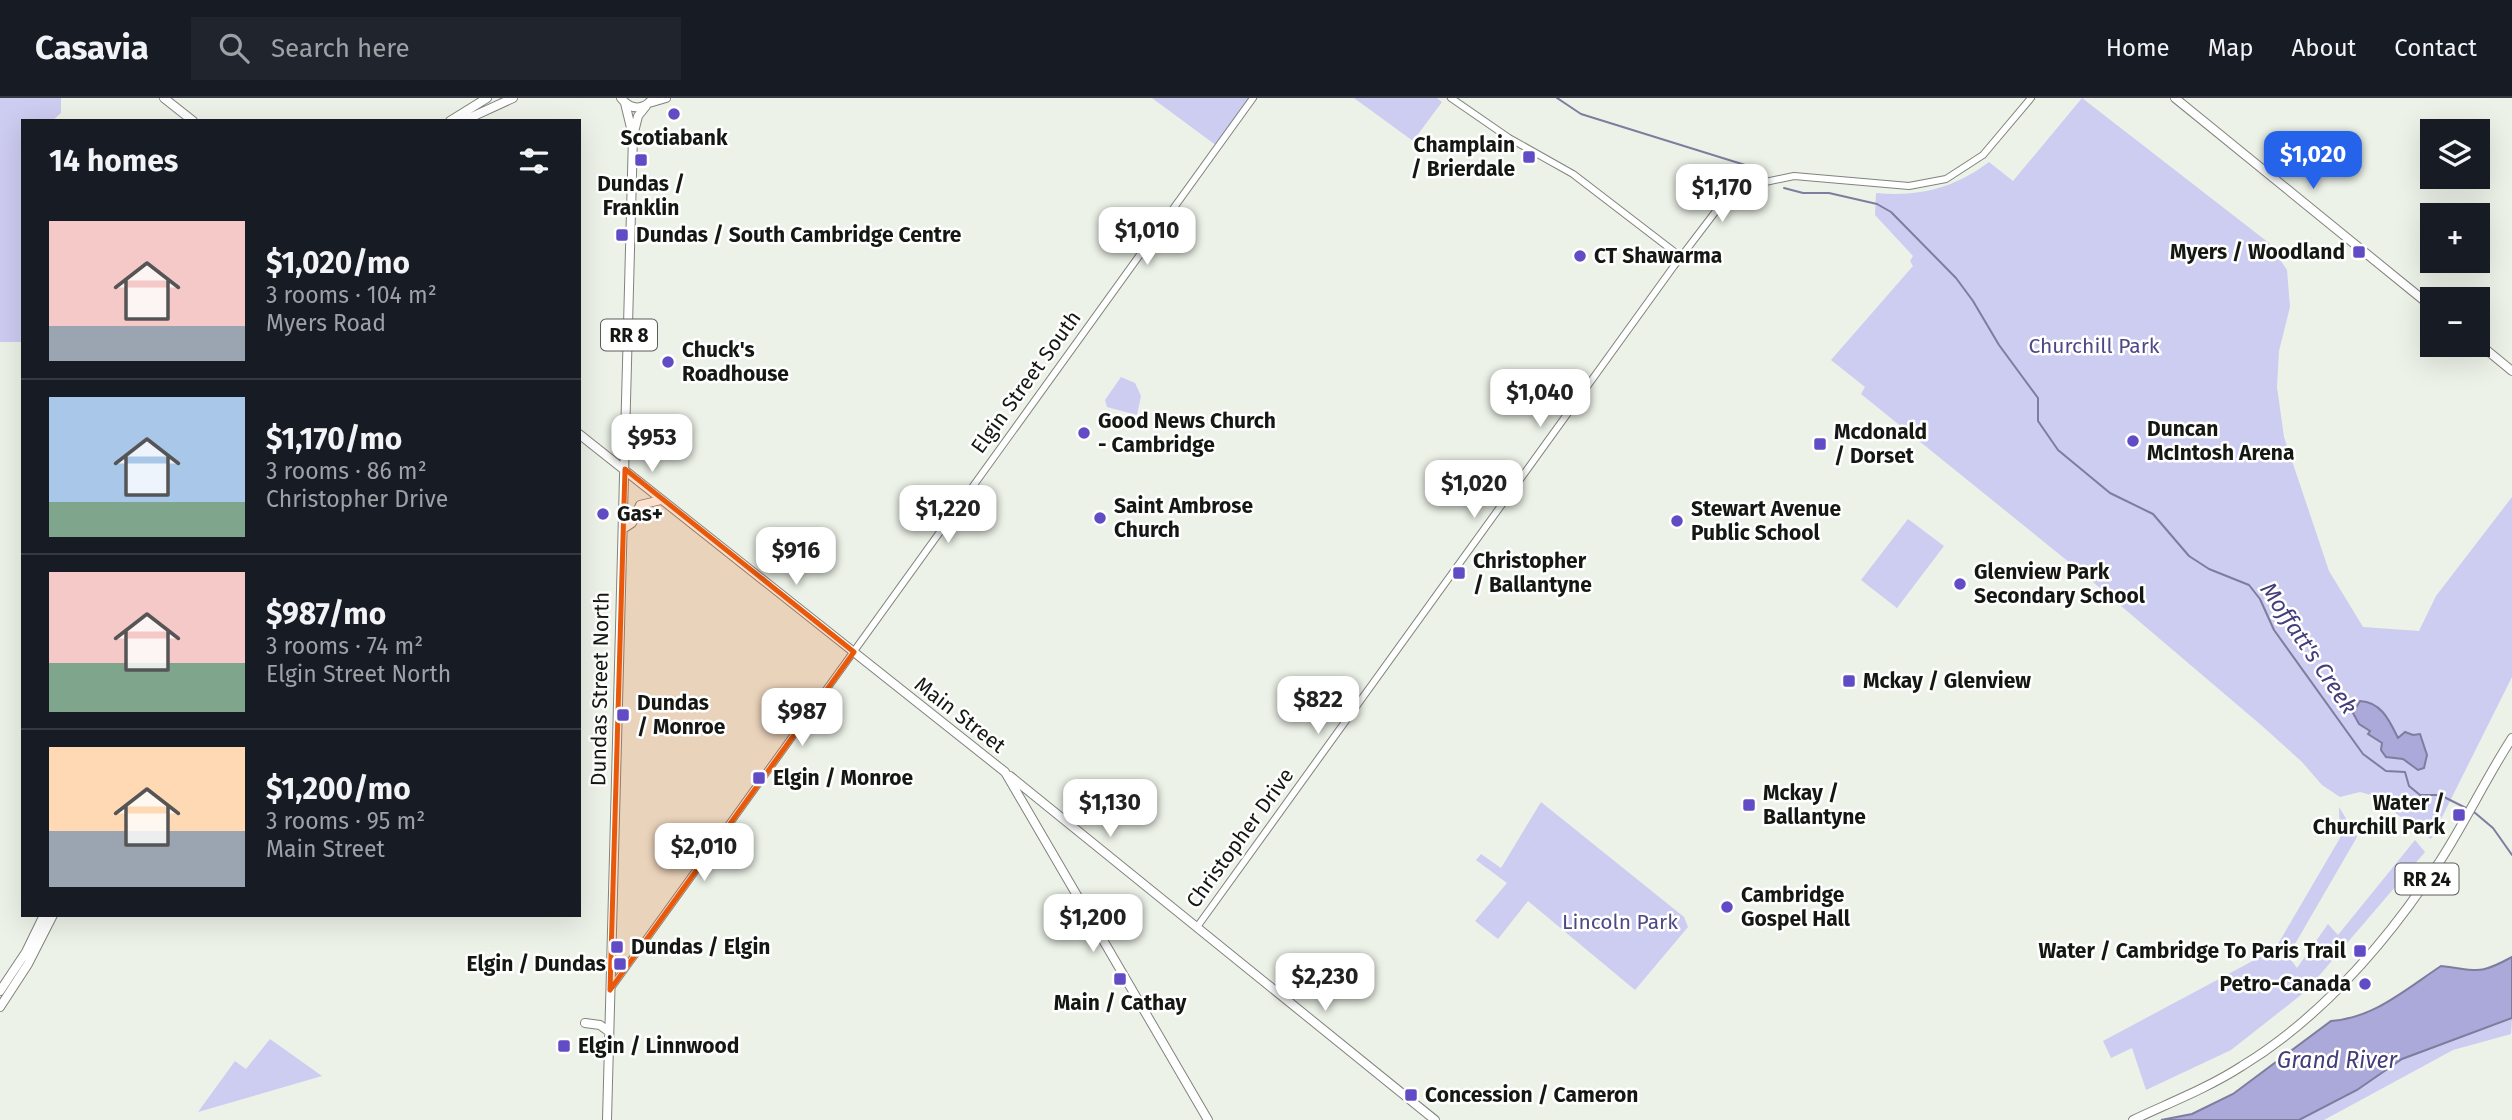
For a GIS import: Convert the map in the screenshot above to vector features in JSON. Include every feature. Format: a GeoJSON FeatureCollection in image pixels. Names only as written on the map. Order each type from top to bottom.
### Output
{"type":"FeatureCollection","features":[{"type":"Feature","properties":{"kind":"main road"},"geometry":{"type":"LineString","coordinates":[[164,98],[190,119]]}},
{"type":"Feature","properties":{"kind":"main road"},"geometry":{"type":"LineString","coordinates":[[453,119],[487,98]]}},
{"type":"Feature","properties":{"kind":"main road"},"geometry":{"type":"LineString","coordinates":[[467,119],[513,98]]}},
{"type":"Feature","properties":{"kind":"main road"},"geometry":{"type":"LineString","coordinates":[[622,100],[633,107],[666,98]]}},
{"type":"Feature","properties":{"kind":"main road"},"geometry":{"type":"LineString","coordinates":[[2175,98],[2420,297]]}},
{"type":"Feature","properties":{"kind":"main road","name":"RR 8"},"geometry":{"type":"LineString","coordinates":[[622,100],[633,136]]}},
{"type":"Feature","properties":{"kind":"main road","name":"RR 8"},"geometry":{"type":"LineString","coordinates":[[625,469],[633,136],[638,116],[649,102]]}},
{"type":"Feature","properties":{"kind":"main road"},"geometry":{"type":"LineString","coordinates":[[2490,354],[2512,371]]}},
{"type":"Feature","properties":{"kind":"main road","name":"Main Street"},"geometry":{"type":"LineString","coordinates":[[581,436],[1005,772],[1208,1120]]}},
{"type":"Feature","properties":{"kind":"main road","name":"Dundas Street North"},"geometry":{"type":"LineString","coordinates":[[607,1120],[625,469]]}},
{"type":"Feature","properties":{"kind":"main road"},"geometry":{"type":"LineString","coordinates":[[623,529],[632,523],[640,505],[661,500]]}},
{"type":"Feature","properties":{"kind":"main road","name":"RR 24"},"geometry":{"type":"LineString","coordinates":[[2133,1120],[2242,1067],[2282,1039],[2318,1008],[2385,936],[2441,860],[2512,738]]}},
{"type":"Feature","properties":{"kind":"main road"},"geometry":{"type":"LineString","coordinates":[[1005,772],[1435,1120]]}},
{"type":"Feature","properties":{"kind":"main road"},"geometry":{"type":"LineString","coordinates":[[0,991],[26,952],[43,917]]}},
{"type":"Feature","properties":{"kind":"main road"},"geometry":{"type":"LineString","coordinates":[[0,1007],[28,964],[52,917]]}},
{"type":"Feature","properties":{"kind":"main road"},"geometry":{"type":"LineString","coordinates":[[585,1023],[600,1025],[608,1031]]}},
{"type":"Feature","properties":{"kind":"street","name":"Elgin Street South"},"geometry":{"type":"LineString","coordinates":[[610,990],[1253,98]]}},
{"type":"Feature","properties":{"kind":"street"},"geometry":{"type":"LineString","coordinates":[[1451,98],[1509,138],[1573,174],[1681,257]]}},
{"type":"Feature","properties":{"kind":"street","name":"Christopher Drive"},"geometry":{"type":"LineString","coordinates":[[1197,927],[1681,257],[1725,202],[1758,182],[1802,176],[1909,186],[1946,179],[1983,155],[2031,98]]}},
{"type":"Feature","properties":{"kind":"highlighted area"},"geometry":{"type":"Polygon","coordinates":[[[625,469],[854,652],[610,990],[625,469]]]}},
{"type":"Feature","properties":{"kind":"green space"},"geometry":{"type":"Polygon","coordinates":[[[0,98],[61,98],[61,113],[54,119],[21,119],[21,342],[0,342],[0,98]]]}},
{"type":"Feature","properties":{"kind":"green space"},"geometry":{"type":"Polygon","coordinates":[[[1152,98],[1252,98],[1217,146],[1152,98]]]}},
{"type":"Feature","properties":{"kind":"green space"},"geometry":{"type":"Polygon","coordinates":[[[1354,98],[1437,98],[1442,102],[1413,141],[1354,98]]]}},
{"type":"Feature","properties":{"kind":"green space","name":"Churchill Park"},"geometry":{"type":"Polygon","coordinates":[[[2082,98],[2269,243],[2287,270],[2290,307],[2279,351],[2277,387],[2284,437],[2329,571],[2363,627],[2419,631],[2436,596],[2512,497],[2512,677],[2431,839],[2371,795],[2360,792],[2340,797],[2322,785],[2302,762],[2261,725],[2080,571],[1861,394],[1865,387],[1831,360],[1913,266],[1910,261],[1913,256],[1875,215],[1876,193],[1907,194],[1936,189],[1963,178],[1989,162],[2013,181],[2082,98]]]}},
{"type":"Feature","properties":{"kind":"green space"},"geometry":{"type":"Polygon","coordinates":[[[1121,377],[1135,383],[1141,396],[1137,415],[1107,407],[1105,400],[1121,377]]]}},
{"type":"Feature","properties":{"kind":"green space"},"geometry":{"type":"Polygon","coordinates":[[[1908,519],[1944,546],[1897,608],[1861,580],[1908,519]]]}},
{"type":"Feature","properties":{"kind":"green space","name":"Lincoln Park"},"geometry":{"type":"Polygon","coordinates":[[[1541,802],[1684,917],[1688,927],[1635,990],[1528,901],[1498,939],[1475,921],[1507,883],[1476,860],[1481,854],[1501,868],[1541,802]]]}},
{"type":"Feature","properties":{"kind":"green space"},"geometry":{"type":"Polygon","coordinates":[[[2339,807],[2357,837],[2288,956],[2297,968],[2328,924],[2338,935],[2415,840],[2425,852],[2306,991],[2231,1050],[2146,1090],[2132,1048],[2111,1058],[2103,1041],[2275,949],[2340,838],[2339,807]]]}},
{"type":"Feature","properties":{"kind":"green space"},"geometry":{"type":"Polygon","coordinates":[[[2512,1018],[2511,1034],[2453,1050],[2324,1120],[2299,1120],[2357,1090],[2402,1059],[2512,1018]]]}},
{"type":"Feature","properties":{"kind":"green space"},"geometry":{"type":"Polygon","coordinates":[[[270,1039],[322,1076],[198,1112],[235,1061],[246,1069],[270,1039]]]}},
{"type":"Feature","properties":{"kind":"water"},"geometry":{"type":"Polygon","coordinates":[[[2360,701],[2380,709],[2398,738],[2405,732],[2420,734],[2427,755],[2424,768],[2418,770],[2403,759],[2386,757],[2381,750],[2382,743],[2368,734],[2370,731],[2359,724],[2353,713],[2360,701]]]}},
{"type":"Feature","properties":{"kind":"water","name":"Grand River"},"geometry":{"type":"Polygon","coordinates":[[[2512,957],[2512,1018],[2402,1059],[2357,1090],[2299,1120],[2161,1120],[2192,1114],[2233,1094],[2331,1021],[2347,1019],[2375,1008],[2441,966],[2477,970],[2512,957]]]}},
{"type":"Feature","properties":{"kind":"waterway","name":"Moffatt's Creek"},"geometry":{"type":"LineString","coordinates":[[1557,98],[1581,114],[1758,169]]}},
{"type":"Feature","properties":{"kind":"waterway","name":"Moffatt's Creek"},"geometry":{"type":"LineString","coordinates":[[1784,188],[1803,193],[1829,193],[1877,204],[1891,212],[1956,278],[1973,301],[1999,345],[2038,398],[2038,421],[2058,450],[2110,493],[2153,514],[2189,556],[2209,569],[2249,585],[2260,599],[2274,630],[2363,754],[2386,771],[2405,772],[2409,786],[2420,795],[2440,795],[2466,808]]}},
{"type":"Feature","properties":{"kind":"waterway","name":"Moffatt's Creek"},"geometry":{"type":"LineString","coordinates":[[2474,812],[2493,828],[2512,855]]}},
{"type":"Feature","properties":{"kind":"place","name":"Scotiabank"},"geometry":{"type":"Point","coordinates":[674,114]}},
{"type":"Feature","properties":{"kind":"place","name":"Champlain / Brierdale"},"geometry":{"type":"Point","coordinates":[1529,157]}},
{"type":"Feature","properties":{"kind":"place","name":"Dundas / Franklin"},"geometry":{"type":"Point","coordinates":[641,160]}},
{"type":"Feature","properties":{"kind":"place","name":"Dundas / South Cambridge Centre"},"geometry":{"type":"Point","coordinates":[622,235]}},
{"type":"Feature","properties":{"kind":"place","name":"Myers / Woodland"},"geometry":{"type":"Point","coordinates":[2359,252]}},
{"type":"Feature","properties":{"kind":"place","name":"CT Shawarma"},"geometry":{"type":"Point","coordinates":[1580,256]}},
{"type":"Feature","properties":{"kind":"place","name":"Chuck's Roadhouse"},"geometry":{"type":"Point","coordinates":[668,362]}},
{"type":"Feature","properties":{"kind":"place","name":"Good News Church - Cambridge"},"geometry":{"type":"Point","coordinates":[1084,433]}},
{"type":"Feature","properties":{"kind":"place","name":"Duncan McIntosh Arena"},"geometry":{"type":"Point","coordinates":[2133,441]}},
{"type":"Feature","properties":{"kind":"place","name":"Mcdonald / Dorset"},"geometry":{"type":"Point","coordinates":[1820,444]}},
{"type":"Feature","properties":{"kind":"place","name":"Gas+"},"geometry":{"type":"Point","coordinates":[603,514]}},
{"type":"Feature","properties":{"kind":"place","name":"Saint Ambrose Church"},"geometry":{"type":"Point","coordinates":[1100,518]}},
{"type":"Feature","properties":{"kind":"place","name":"Stewart Avenue Public School"},"geometry":{"type":"Point","coordinates":[1677,521]}},
{"type":"Feature","properties":{"kind":"place","name":"Christopher / Ballantyne"},"geometry":{"type":"Point","coordinates":[1459,573]}},
{"type":"Feature","properties":{"kind":"place","name":"Glenview Park Secondary School"},"geometry":{"type":"Point","coordinates":[1960,584]}},
{"type":"Feature","properties":{"kind":"place","name":"Mckay / Glenview"},"geometry":{"type":"Point","coordinates":[1849,681]}},
{"type":"Feature","properties":{"kind":"place","name":"Dundas / Monroe"},"geometry":{"type":"Point","coordinates":[623,715]}},
{"type":"Feature","properties":{"kind":"place","name":"Elgin / Monroe"},"geometry":{"type":"Point","coordinates":[759,778]}},
{"type":"Feature","properties":{"kind":"place","name":"Mckay / Ballantyne"},"geometry":{"type":"Point","coordinates":[1749,805]}},
{"type":"Feature","properties":{"kind":"place","name":"Water / Churchill Park"},"geometry":{"type":"Point","coordinates":[2459,815]}},
{"type":"Feature","properties":{"kind":"place","name":"Cambridge Gospel Hall"},"geometry":{"type":"Point","coordinates":[1727,907]}},
{"type":"Feature","properties":{"kind":"place","name":"Dundas / Elgin"},"geometry":{"type":"Point","coordinates":[617,947]}},
{"type":"Feature","properties":{"kind":"place","name":"Water / Cambridge To Paris Trail"},"geometry":{"type":"Point","coordinates":[2360,951]}},
{"type":"Feature","properties":{"kind":"place","name":"Elgin / Dundas"},"geometry":{"type":"Point","coordinates":[620,964]}},
{"type":"Feature","properties":{"kind":"place","name":"Main / Cathay"},"geometry":{"type":"Point","coordinates":[1120,979]}},
{"type":"Feature","properties":{"kind":"place","name":"Petro-Canada"},"geometry":{"type":"Point","coordinates":[2365,984]}},
{"type":"Feature","properties":{"kind":"place","name":"Elgin / Linnwood"},"geometry":{"type":"Point","coordinates":[564,1046]}},
{"type":"Feature","properties":{"kind":"place","name":"Concession / Cameron"},"geometry":{"type":"Point","coordinates":[1411,1095]}}]}
